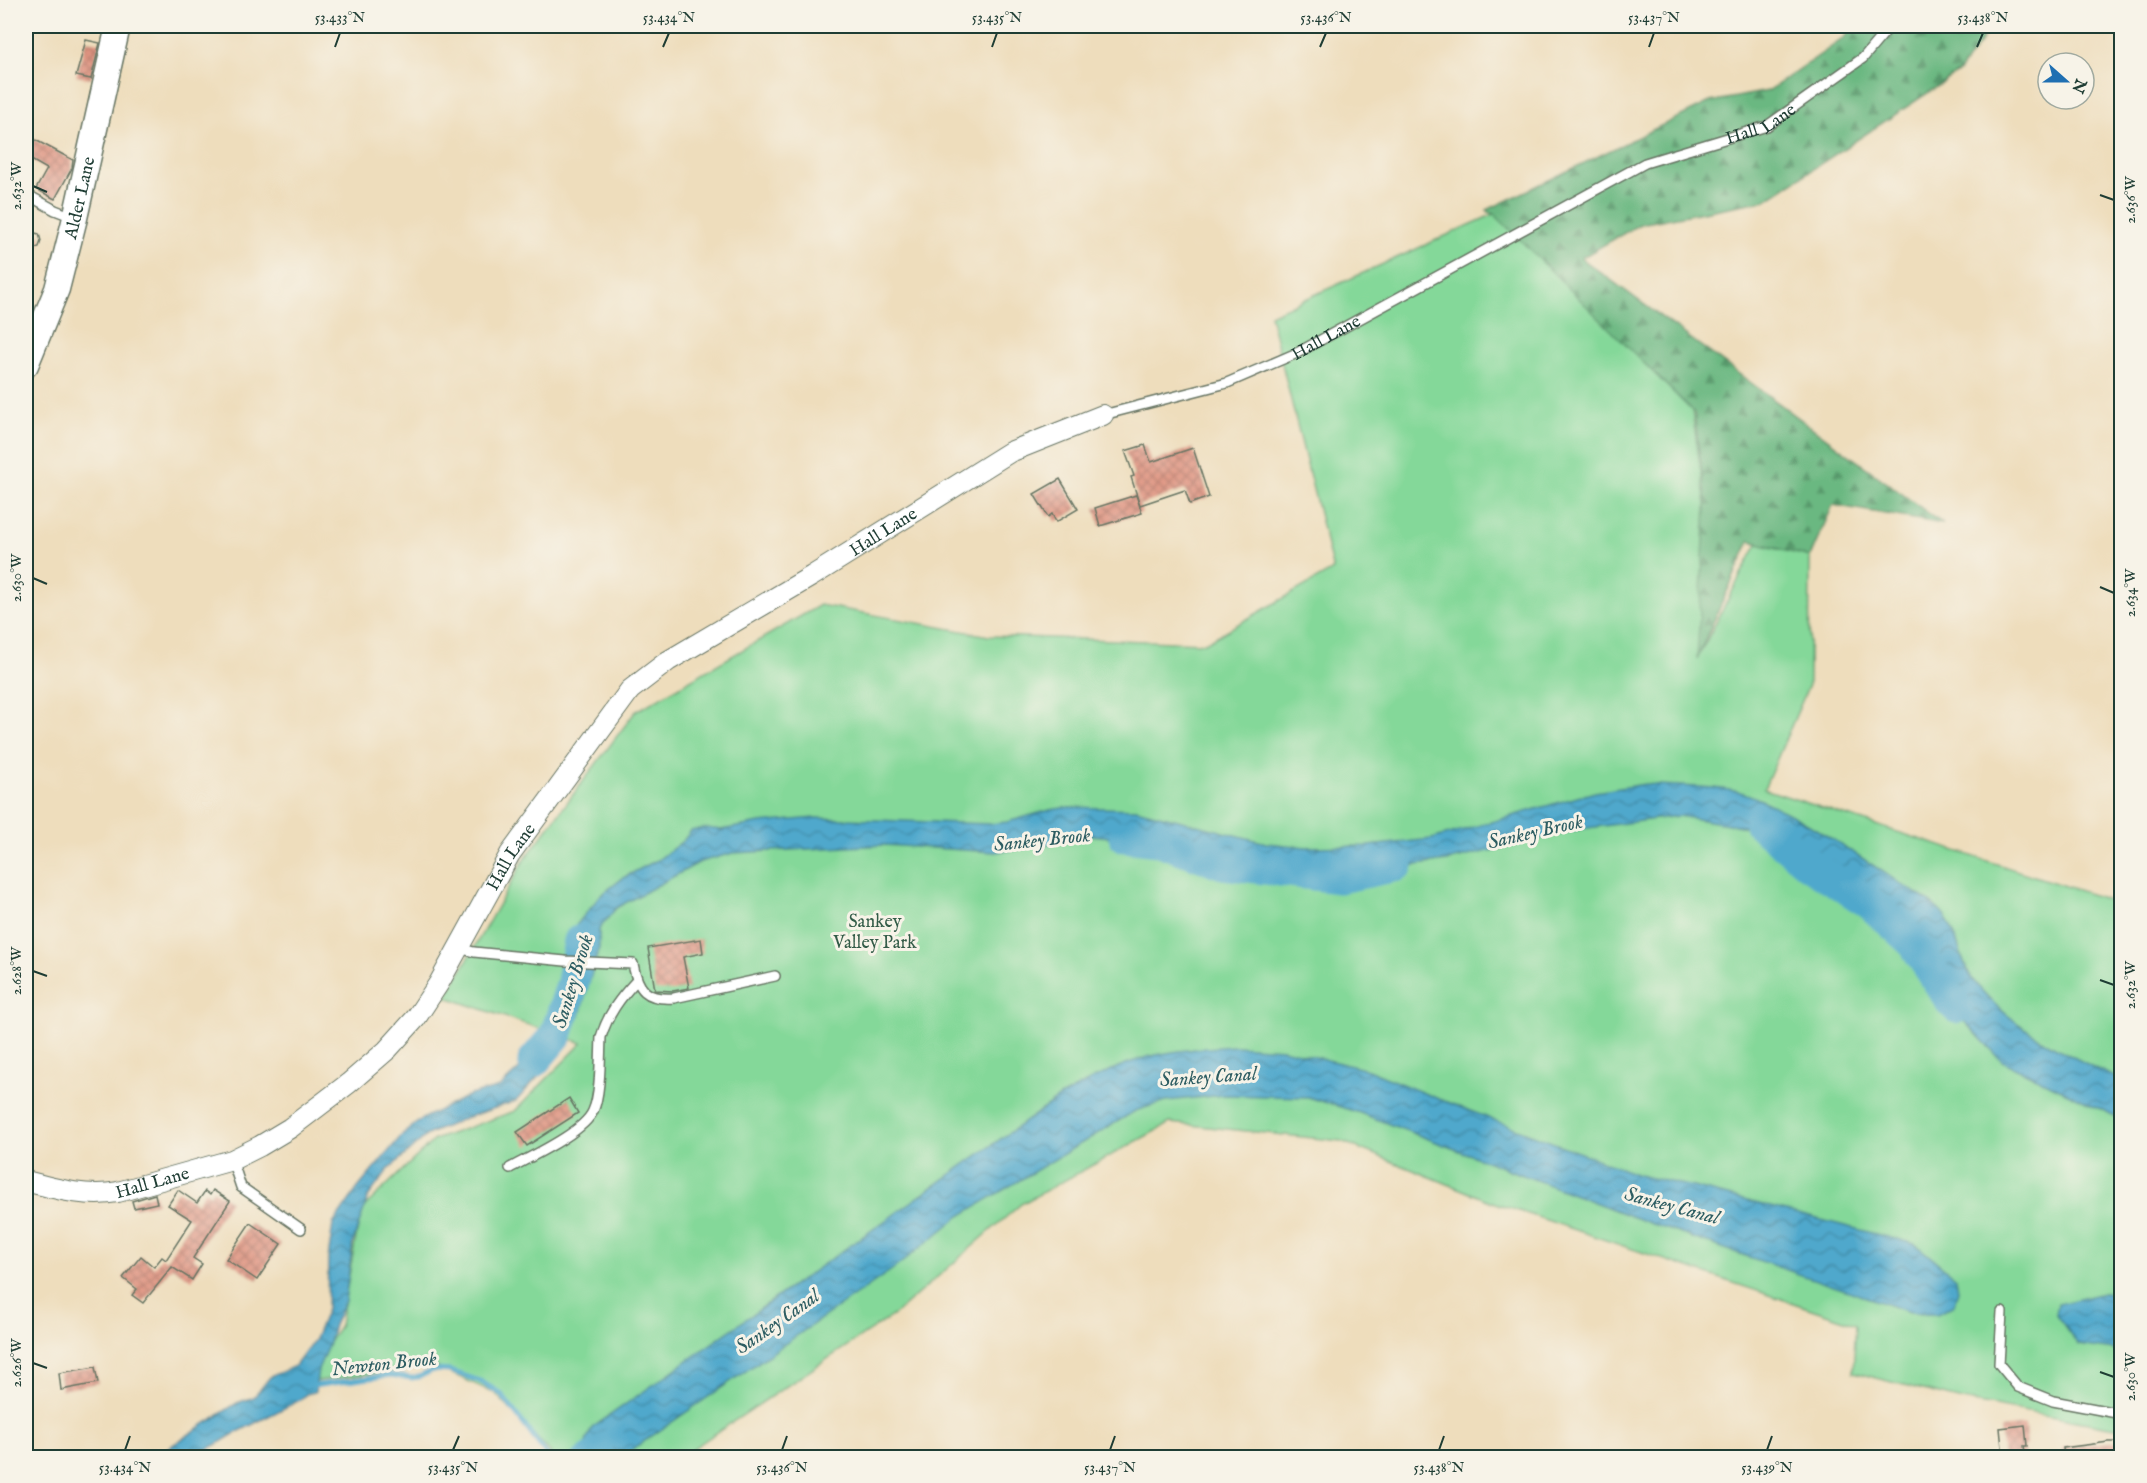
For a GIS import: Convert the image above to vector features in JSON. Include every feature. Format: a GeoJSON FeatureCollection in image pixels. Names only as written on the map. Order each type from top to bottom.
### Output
{"type":"FeatureCollection","features":[{"type":"Feature","properties":{"kind":"street","name":"Alder Lane"},"geometry":{"type":"LineString","coordinates":[[27,361],[57,289],[118,26]]}},
{"type":"Feature","properties":{"kind":"street","name":"Hall Lane"},"geometry":{"type":"LineString","coordinates":[[26,1181],[50,1188],[102,1195],[118,1192],[232,1160],[290,1128],[387,1050],[416,1018],[439,983],[510,854],[630,690],[668,661],[812,576],[1010,452],[1103,415]]}},
{"type":"Feature","properties":{"kind":"lane","name":"Hall Lane"},"geometry":{"type":"LineString","coordinates":[[1103,415],[1227,383],[1297,353],[1645,163],[1767,126],[1863,58],[1890,26]]}},
{"type":"Feature","properties":{"kind":"lane"},"geometry":{"type":"LineString","coordinates":[[26,194],[75,218]]}},
{"type":"Feature","properties":{"kind":"lane"},"geometry":{"type":"LineString","coordinates":[[459,948],[474,952],[565,961],[633,964],[636,981],[646,993],[657,999],[674,998],[775,976]]}},
{"type":"Feature","properties":{"kind":"lane"},"geometry":{"type":"LineString","coordinates":[[510,1168],[576,1130],[587,1121],[596,1101],[604,1028],[620,998],[636,981]]}},
{"type":"Feature","properties":{"kind":"lane"},"geometry":{"type":"LineString","coordinates":[[232,1160],[241,1187],[301,1229]]}},
{"type":"Feature","properties":{"kind":"lane"},"geometry":{"type":"LineString","coordinates":[[2002,1312],[1999,1364],[2018,1387],[2053,1401],[2121,1414]]}},
{"type":"Feature","properties":{"kind":"green space"},"geometry":{"type":"Polygon","coordinates":[[[1853,26],[1992,26],[1958,73],[1766,200],[1640,224],[1581,258],[1943,524],[1833,505],[1810,557],[1750,541],[1696,660],[1706,504],[1694,412],[1487,210],[1710,102],[1768,91],[1844,38],[1853,26]]]}},
{"type":"Feature","properties":{"kind":"green space","name":"Sankey Valley Park"},"geometry":{"type":"Polygon","coordinates":[[[1494,214],[1692,411],[1706,505],[1697,659],[1757,544],[1810,557],[1809,685],[1764,789],[2121,904],[2121,1429],[1962,1400],[1853,1372],[1856,1324],[1495,1203],[1341,1141],[1170,1123],[1021,1204],[895,1314],[680,1457],[545,1457],[551,1453],[495,1393],[432,1365],[303,1383],[340,1325],[361,1210],[434,1140],[515,1111],[582,1043],[446,997],[524,860],[635,712],[820,605],[989,636],[1205,643],[1333,570],[1270,315],[1494,214]]]}},
{"type":"Feature","properties":{"kind":"water"},"geometry":{"type":"Polygon","coordinates":[[[1645,784],[1716,788],[1752,796],[1815,828],[1930,902],[1950,925],[1973,980],[1998,1007],[2048,1043],[2121,1080],[2121,1119],[2002,1061],[1942,998],[1918,935],[1894,915],[1760,829],[1678,816],[1580,829],[1447,861],[1339,875],[1260,866],[1187,845],[1091,835],[995,852],[885,845],[733,853],[700,862],[616,908],[599,929],[599,948],[579,1018],[560,1050],[537,1078],[516,1101],[465,1118],[427,1135],[387,1171],[368,1197],[353,1242],[345,1301],[318,1369],[315,1392],[306,1394],[300,1400],[216,1445],[188,1457],[138,1458],[159,1454],[237,1403],[254,1397],[270,1377],[295,1366],[315,1339],[327,1309],[328,1259],[333,1224],[358,1188],[403,1134],[422,1119],[470,1095],[500,1087],[549,1041],[563,1020],[573,991],[570,953],[574,928],[600,896],[623,878],[659,859],[684,840],[691,831],[705,828],[721,830],[760,823],[815,818],[990,824],[1069,807],[1136,809],[1266,843],[1306,847],[1369,846],[1432,839],[1595,792],[1645,784]]]}},
{"type":"Feature","properties":{"kind":"water"},"geometry":{"type":"Polygon","coordinates":[[[1236,1046],[1283,1049],[1368,1070],[1638,1175],[1915,1244],[1956,1278],[1958,1290],[1954,1305],[1937,1314],[1910,1312],[1649,1223],[1360,1113],[1308,1097],[1223,1095],[1166,1101],[1135,1111],[960,1216],[896,1267],[630,1451],[606,1455],[586,1442],[592,1428],[1060,1097],[1109,1071],[1140,1059],[1176,1051],[1236,1046]]]}},
{"type":"Feature","properties":{"kind":"water"},"geometry":{"type":"Polygon","coordinates":[[[2103,1293],[2121,1295],[2121,1351],[2078,1345],[2056,1314],[2058,1304],[2103,1293]]]}},
{"type":"Feature","properties":{"kind":"building"},"geometry":{"type":"Polygon","coordinates":[[[86,40],[100,43],[91,79],[76,76],[86,40]]]}},
{"type":"Feature","properties":{"kind":"building"},"geometry":{"type":"Polygon","coordinates":[[[26,135],[73,160],[72,168],[55,199],[36,189],[47,169],[26,157],[26,135]]]}},
{"type":"Feature","properties":{"kind":"building"},"geometry":{"type":"Polygon","coordinates":[[[26,231],[39,234],[41,241],[39,247],[26,251],[26,231]]]}},
{"type":"Feature","properties":{"kind":"building"},"geometry":{"type":"Polygon","coordinates":[[[1145,445],[1151,462],[1193,448],[1209,497],[1190,504],[1185,490],[1140,505],[1131,477],[1134,476],[1125,451],[1145,445]]]}},
{"type":"Feature","properties":{"kind":"building"},"geometry":{"type":"Polygon","coordinates":[[[1060,479],[1078,509],[1056,522],[1052,514],[1048,517],[1034,494],[1060,479]]]}},
{"type":"Feature","properties":{"kind":"building"},"geometry":{"type":"Polygon","coordinates":[[[1136,495],[1142,513],[1100,526],[1095,508],[1136,495]]]}},
{"type":"Feature","properties":{"kind":"building"},"geometry":{"type":"Polygon","coordinates":[[[701,939],[703,953],[683,957],[689,988],[673,991],[655,990],[648,948],[701,939]]]}},
{"type":"Feature","properties":{"kind":"building"},"geometry":{"type":"Polygon","coordinates":[[[569,1098],[578,1113],[527,1146],[517,1132],[569,1098]]]}},
{"type":"Feature","properties":{"kind":"building"},"geometry":{"type":"Polygon","coordinates":[[[178,1190],[197,1203],[205,1191],[210,1195],[213,1190],[230,1201],[193,1258],[202,1264],[192,1280],[172,1267],[143,1303],[132,1295],[137,1289],[123,1278],[141,1256],[154,1267],[162,1257],[166,1260],[192,1220],[168,1205],[178,1190]]]}},
{"type":"Feature","properties":{"kind":"building"},"geometry":{"type":"Polygon","coordinates":[[[155,1194],[157,1203],[134,1208],[132,1201],[155,1194]]]}},
{"type":"Feature","properties":{"kind":"building"},"geometry":{"type":"Polygon","coordinates":[[[250,1223],[281,1244],[257,1280],[226,1259],[250,1223]]]}},
{"type":"Feature","properties":{"kind":"building"},"geometry":{"type":"Polygon","coordinates":[[[95,1367],[98,1383],[61,1390],[59,1373],[95,1367]]]}},
{"type":"Feature","properties":{"kind":"building"},"geometry":{"type":"Polygon","coordinates":[[[2025,1425],[2026,1458],[2003,1458],[2000,1428],[2025,1425]]]}},
{"type":"Feature","properties":{"kind":"building"},"geometry":{"type":"Polygon","coordinates":[[[2121,1442],[2121,1458],[2064,1458],[2063,1448],[2121,1442]]]}},
{"type":"Feature","properties":{"kind":"waterway","name":"Sankey Brook"},"geometry":{"type":"LineString","coordinates":[[1761,824],[1809,864],[1869,902],[1914,943],[1957,1007]]}},
{"type":"Feature","properties":{"kind":"waterway","name":"Sankey Brook"},"geometry":{"type":"LineString","coordinates":[[1125,836],[1159,840],[1223,863],[1339,877],[1397,865]]}},
{"type":"Feature","properties":{"kind":"waterway","name":"Sankey Brook"},"geometry":{"type":"LineString","coordinates":[[534,1061],[556,1035],[573,982],[580,941]]}},
{"type":"Feature","properties":{"kind":"waterway","name":"Newton Brook"},"geometry":{"type":"LineString","coordinates":[[312,1386],[391,1375],[419,1377],[433,1370],[450,1371],[480,1381],[501,1394],[549,1458]]}},
{"type":"Feature","properties":{"kind":"waterway","name":"Sankey Canal"},"geometry":{"type":"LineString","coordinates":[[582,1458],[614,1435]]}}]}
